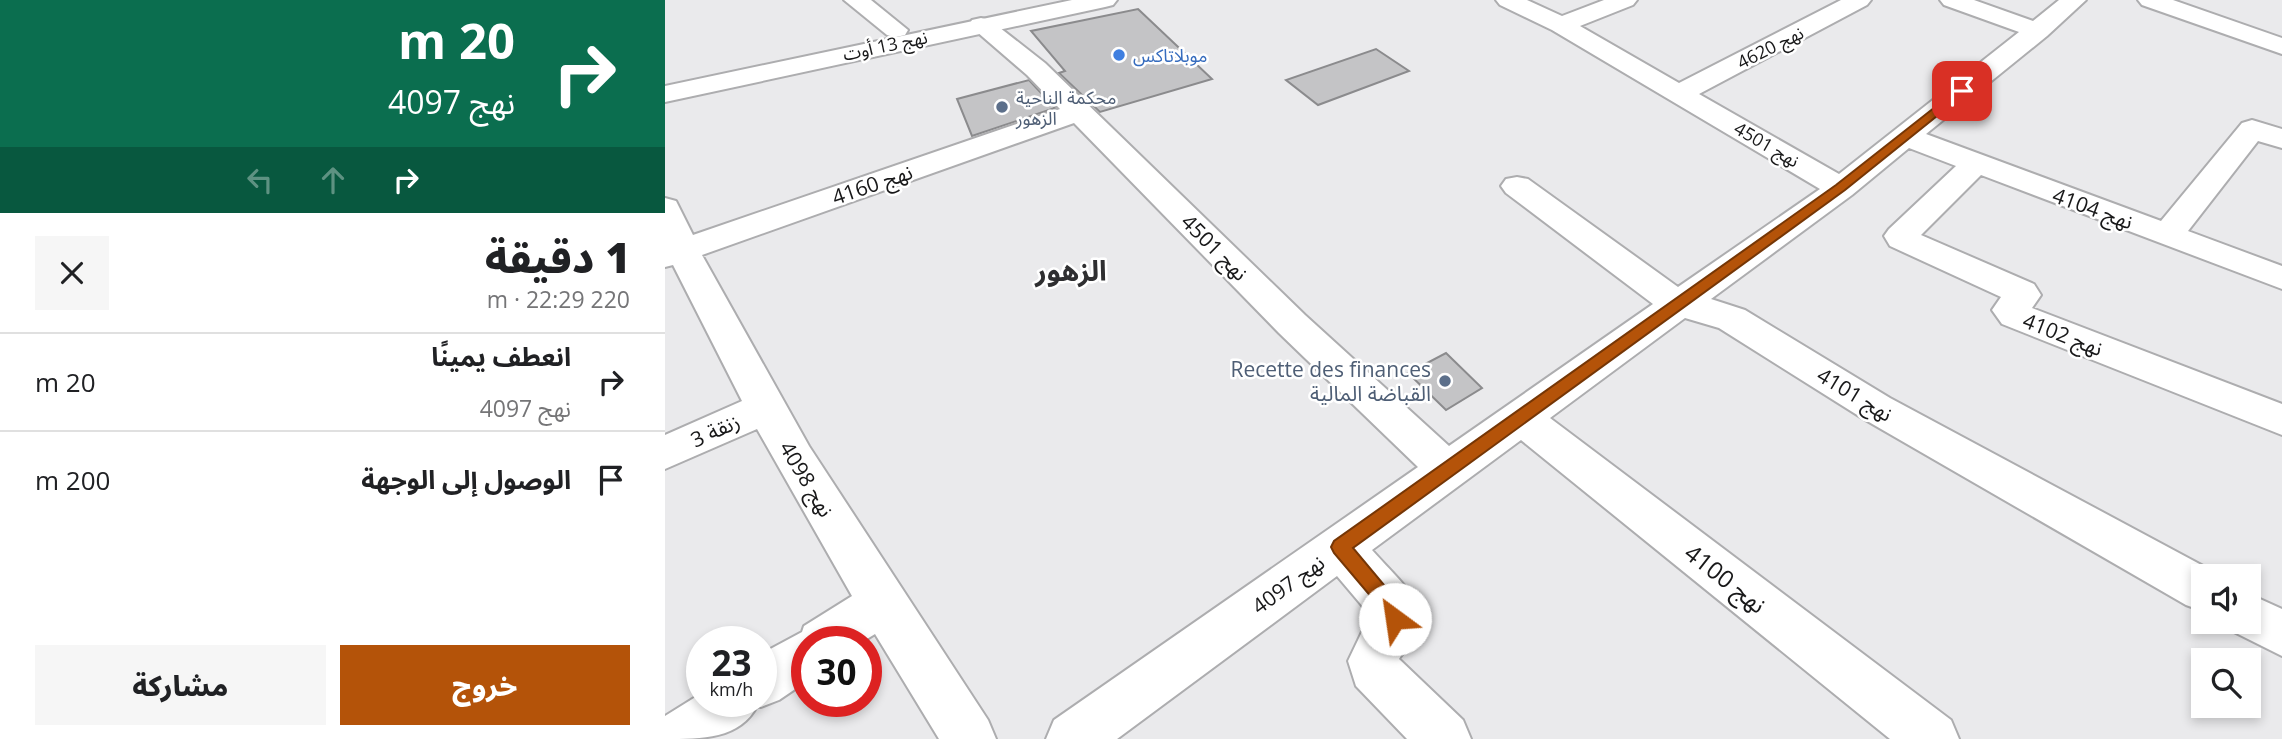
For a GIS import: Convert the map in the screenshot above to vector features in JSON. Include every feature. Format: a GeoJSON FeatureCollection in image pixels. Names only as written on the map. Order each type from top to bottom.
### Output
{"type":"FeatureCollection","features":[{"type":"Feature","properties":{"kind":"street"},"geometry":{"type":"LineString","coordinates":[[856,0],[895,30]]}},
{"type":"Feature","properties":{"kind":"street","name":"نهج 13 أوت"},"geometry":{"type":"LineString","coordinates":[[665,78],[1044,0]]}},
{"type":"Feature","properties":{"kind":"street","name":"نهج 13 أوت"},"geometry":{"type":"LineString","coordinates":[[665,94],[1105,0]]}},
{"type":"Feature","properties":{"kind":"street","name":"نهج 4501"},"geometry":{"type":"LineString","coordinates":[[1508,0],[1561,25],[1840,188]]}},
{"type":"Feature","properties":{"kind":"street"},"geometry":{"type":"LineString","coordinates":[[1561,25],[1625,0]]}},
{"type":"Feature","properties":{"kind":"street","name":"نهج 4620"},"geometry":{"type":"LineString","coordinates":[[1680,93],[1859,0]]}},
{"type":"Feature","properties":{"kind":"street"},"geometry":{"type":"LineString","coordinates":[[1952,0],[2038,31]]}},
{"type":"Feature","properties":{"kind":"street","name":"نهج 4097"},"geometry":{"type":"LineString","coordinates":[[1073,739],[1840,188],[2074,0]]}},
{"type":"Feature","properties":{"kind":"street"},"geometry":{"type":"LineString","coordinates":[[2150,0],[2282,46]]}},
{"type":"Feature","properties":{"kind":"street","name":"نهج 4501"},"geometry":{"type":"LineString","coordinates":[[981,25],[1036,69],[1292,324],[1448,470]]}},
{"type":"Feature","properties":{"kind":"street","name":"نهج 4160"},"geometry":{"type":"LineString","coordinates":[[673,253],[1079,112]]}},
{"type":"Feature","properties":{"kind":"street"},"geometry":{"type":"LineString","coordinates":[[2168,235],[2252,129],[2282,139]]}},
{"type":"Feature","properties":{"kind":"street","name":"نهج 4104"},"geometry":{"type":"LineString","coordinates":[[1905,136],[2282,278]]}},
{"type":"Feature","properties":{"kind":"street","name":"نهج 4102"},"geometry":{"type":"LineString","coordinates":[[1975,164],[1901,236],[1902,239],[2021,292],[2023,295],[2010,310],[2017,316],[2282,420]]}},
{"type":"Feature","properties":{"kind":"street","name":"نهج 4101"},"geometry":{"type":"LineString","coordinates":[[1517,186],[1678,305],[1707,310],[1731,319],[1876,408],[2191,583]]}},
{"type":"Feature","properties":{"kind":"street","name":"نهج 4098"},"geometry":{"type":"LineString","coordinates":[[665,208],[673,253],[881,603],[969,739]]}},
{"type":"Feature","properties":{"kind":"street","name":"زنقة 3"},"geometry":{"type":"LineString","coordinates":[[665,453],[765,408]]}},
{"type":"Feature","properties":{"kind":"street","name":"نهج 4100"},"geometry":{"type":"LineString","coordinates":[[1521,418],[1931,739]]}},
{"type":"Feature","properties":{"kind":"street"},"geometry":{"type":"LineString","coordinates":[[1340,547],[1394,609],[1393,628],[1375,654],[1374,669],[1444,739]]}},
{"type":"Feature","properties":{"kind":"street"},"geometry":{"type":"LineString","coordinates":[[846,626],[881,603]]}},
{"type":"Feature","properties":{"kind":"street"},"geometry":{"type":"LineString","coordinates":[[2261,623],[2282,634]]}},
{"type":"Feature","properties":{"kind":"street"},"geometry":{"type":"LineString","coordinates":[[677,739],[710,717]]}},
{"type":"Feature","properties":{"kind":"building","name":"موبلاتاكس"},"geometry":{"type":"Polygon","coordinates":[[[1138,9],[1212,79],[1100,112],[1059,73],[1065,71],[1031,31],[1138,9]]]}},
{"type":"Feature","properties":{"kind":"building"},"geometry":{"type":"Polygon","coordinates":[[[1376,49],[1409,71],[1318,105],[1286,80],[1376,49]]]}},
{"type":"Feature","properties":{"kind":"building","name":"محكمة الناحية الزهور"},"geometry":{"type":"Polygon","coordinates":[[[1029,80],[1055,108],[972,136],[957,99],[1029,80]]]}},
{"type":"Feature","properties":{"kind":"building","name":"Recette des finances القباضة المالية"},"geometry":{"type":"Polygon","coordinates":[[[1446,353],[1482,388],[1446,410],[1408,373],[1446,353]]]}},
{"type":"Feature","properties":{"kind":"place","name":"موبلاتاكس"},"geometry":{"type":"Point","coordinates":[1119,55]}},
{"type":"Feature","properties":{"kind":"place","name":"محكمة الناحية الزهور"},"geometry":{"type":"Point","coordinates":[1002,107]}},
{"type":"Feature","properties":{"kind":"place","name":"Recette des finances القباضة المالية"},"geometry":{"type":"Point","coordinates":[1445,381]}},
{"type":"Feature","properties":{"kind":"district","name":"الزهور"},"geometry":{"type":"Point","coordinates":[1071,270]}},
{"type":"Feature","properties":{"kind":"route"},"geometry":{"type":"LineString","coordinates":[[1395,619],[1394,609],[1340,547],[1840,188],[1962,91]]}}]}
